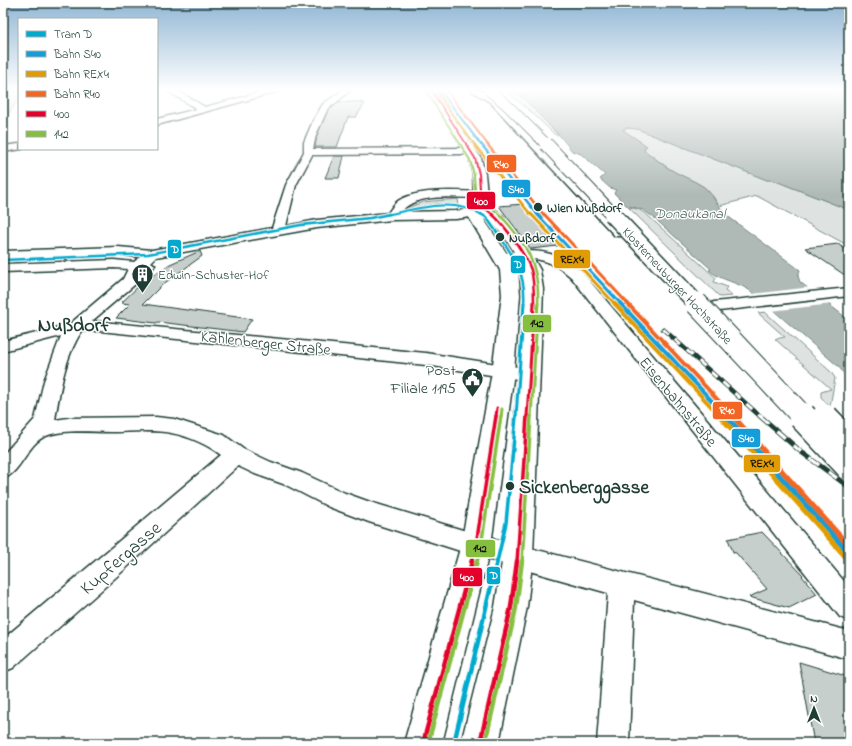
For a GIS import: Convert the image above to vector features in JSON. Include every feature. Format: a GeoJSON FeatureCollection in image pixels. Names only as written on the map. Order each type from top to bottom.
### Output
{"type":"FeatureCollection","features":[{"type":"Feature","properties":{"kind":"main road"},"geometry":{"type":"LineString","coordinates":[[423,743],[476,545],[503,372],[511,295],[509,270],[477,221],[481,206],[479,174],[475,158],[454,125]]}},
{"type":"Feature","properties":{"kind":"main road","name":"Klosterneuburger Hochstraße"},"geometry":{"type":"LineString","coordinates":[[528,125],[849,466]]}},
{"type":"Feature","properties":{"kind":"main road","name":"Klosterneuburger Hochstraße"},"geometry":{"type":"LineString","coordinates":[[537,125],[849,444]]}},
{"type":"Feature","properties":{"kind":"main road"},"geometry":{"type":"LineString","coordinates":[[480,743],[511,607],[518,556],[534,289],[531,270],[523,254],[498,219],[481,206]]}},
{"type":"Feature","properties":{"kind":"street"},"geometry":{"type":"LineString","coordinates":[[278,230],[291,185],[309,152],[308,147],[311,135],[316,125]]}},
{"type":"Feature","properties":{"kind":"street"},"geometry":{"type":"LineString","coordinates":[[517,125],[652,267],[692,303],[709,313]]}},
{"type":"Feature","properties":{"kind":"street"},"geometry":{"type":"LineString","coordinates":[[3,150],[18,147]]}},
{"type":"Feature","properties":{"kind":"street"},"geometry":{"type":"LineString","coordinates":[[309,152],[471,150]]}},
{"type":"Feature","properties":{"kind":"street"},"geometry":{"type":"LineString","coordinates":[[392,216],[403,203],[413,199],[445,195],[481,206]]}},
{"type":"Feature","properties":{"kind":"street"},"geometry":{"type":"LineString","coordinates":[[3,268],[114,264],[137,266],[154,259],[215,243],[278,230],[317,224],[392,216],[418,217],[481,206]]}},
{"type":"Feature","properties":{"kind":"street"},"geometry":{"type":"LineString","coordinates":[[3,255],[118,251],[154,259]]}},
{"type":"Feature","properties":{"kind":"street","name":"Eisenbahnstraße"},"geometry":{"type":"LineString","coordinates":[[501,257],[523,254],[541,255],[554,258],[566,265],[576,274],[849,608]]}},
{"type":"Feature","properties":{"kind":"street"},"geometry":{"type":"LineString","coordinates":[[3,470],[28,439],[39,430],[45,420],[55,374],[68,339],[77,326],[154,259]]}},
{"type":"Feature","properties":{"kind":"street"},"geometry":{"type":"LineString","coordinates":[[129,281],[137,266]]}},
{"type":"Feature","properties":{"kind":"street"},"geometry":{"type":"LineString","coordinates":[[849,292],[714,307],[709,313],[710,320],[722,341],[773,396],[812,424],[849,444]]}},
{"type":"Feature","properties":{"kind":"street","name":"Kahlenberger Straße"},"geometry":{"type":"LineString","coordinates":[[3,346],[77,326],[100,326],[426,359],[530,375]]}},
{"type":"Feature","properties":{"kind":"street"},"geometry":{"type":"LineString","coordinates":[[39,430],[68,425],[156,424],[174,426],[217,441],[236,455],[263,468],[294,479],[337,500],[369,512],[476,545],[849,645]]}},
{"type":"Feature","properties":{"kind":"street","name":"Kupfergasse"},"geometry":{"type":"LineString","coordinates":[[3,658],[236,455]]}},
{"type":"Feature","properties":{"kind":"street"},"geometry":{"type":"LineString","coordinates":[[613,743],[622,585]]}},
{"type":"Feature","properties":{"kind":"shaded area"},"geometry":{"type":"Polygon","coordinates":[[[544,125],[549,125],[558,135],[555,135],[544,125]]]}},
{"type":"Feature","properties":{"kind":"shaded area"},"geometry":{"type":"Polygon","coordinates":[[[624,128],[637,129],[767,180],[773,180],[849,210],[849,246],[757,196],[719,206],[709,192],[699,184],[673,171],[645,151],[644,148],[623,130],[624,128]]]}},
{"type":"Feature","properties":{"kind":"shaded area"},"geometry":{"type":"Polygon","coordinates":[[[458,199],[459,206],[436,204],[404,210],[405,206],[410,207],[423,202],[458,199]]]}},
{"type":"Feature","properties":{"kind":"shaded area"},"geometry":{"type":"Polygon","coordinates":[[[628,207],[638,209],[646,214],[716,278],[714,282],[727,287],[725,290],[732,296],[720,297],[628,207]]]}},
{"type":"Feature","properties":{"kind":"shaded area"},"geometry":{"type":"Polygon","coordinates":[[[765,312],[831,372],[835,378],[830,407],[821,397],[821,392],[831,389],[775,339],[785,337],[758,313],[765,312]]]}},
{"type":"Feature","properties":{"kind":"water","name":"Donaukanal"},"geometry":{"type":"Polygon","coordinates":[[[549,125],[849,125],[849,210],[773,180],[767,180],[637,129],[627,128],[623,130],[647,146],[644,148],[645,151],[666,167],[704,187],[724,211],[722,212],[800,270],[798,276],[800,282],[849,320],[849,405],[846,402],[848,387],[845,375],[838,366],[752,292],[714,274],[709,270],[711,269],[653,217],[643,210],[626,205],[614,193],[616,190],[610,188],[600,179],[605,175],[581,154],[572,151],[549,125]]]}},
{"type":"Feature","properties":{"kind":"pier"},"geometry":{"type":"Polygon","coordinates":[[[811,287],[832,304],[771,311],[752,294],[811,287]]]}},
{"type":"Feature","properties":{"kind":"building"},"geometry":{"type":"Polygon","coordinates":[[[322,125],[345,125],[337,147],[315,147],[317,135],[322,125]]]}},
{"type":"Feature","properties":{"kind":"building"},"geometry":{"type":"Polygon","coordinates":[[[334,156],[344,156],[339,178],[325,178],[334,156]]]}},
{"type":"Feature","properties":{"kind":"building"},"geometry":{"type":"Polygon","coordinates":[[[524,204],[558,246],[531,249],[499,206],[524,204]]]}},
{"type":"Feature","properties":{"kind":"building"},"geometry":{"type":"Polygon","coordinates":[[[838,244],[849,252],[849,278],[805,248],[838,244]]]}},
{"type":"Feature","properties":{"kind":"building","name":"Edwin-Schuster-Hof"},"geometry":{"type":"Polygon","coordinates":[[[200,251],[202,256],[162,285],[143,304],[252,319],[243,332],[116,318],[130,304],[121,303],[144,281],[170,264],[200,251]]]}},
{"type":"Feature","properties":{"kind":"building"},"geometry":{"type":"Polygon","coordinates":[[[762,532],[803,575],[802,576],[817,594],[789,608],[749,597],[767,589],[736,553],[733,552],[728,539],[762,532]]]}},
{"type":"Feature","properties":{"kind":"building"},"geometry":{"type":"Polygon","coordinates":[[[799,662],[849,677],[849,743],[814,743],[799,662]]]}},
{"type":"Feature","properties":{"kind":"railway"},"geometry":{"type":"LineString","coordinates":[[663,329],[761,417]]}},
{"type":"Feature","properties":{"kind":"railway"},"geometry":{"type":"LineString","coordinates":[[760,416],[800,451],[849,487]]}},
{"type":"Feature","properties":{"kind":"tram line","name":"D"},"geometry":{"type":"LineString","coordinates":[[3,260],[148,254],[301,225],[370,218],[437,205],[464,208],[477,212],[487,218],[519,266],[523,278],[525,293],[520,377],[506,523],[454,743]]}},
{"type":"Feature","properties":{"kind":"rail line","name":"REX4"},"geometry":{"type":"LineString","coordinates":[[460,125],[492,168],[543,229],[687,380],[845,556]]}},
{"type":"Feature","properties":{"kind":"rail line","name":"S40"},"geometry":{"type":"LineString","coordinates":[[466,125],[496,165],[547,226],[691,377],[849,553]]}},
{"type":"Feature","properties":{"kind":"rail line","name":"R40"},"geometry":{"type":"LineString","coordinates":[[472,125],[500,162],[551,223],[695,374],[849,546]]}},
{"type":"Feature","properties":{"kind":"transit line","name":"142"},"geometry":{"type":"LineString","coordinates":[[447,125],[470,160],[474,175],[476,205]]}},
{"type":"Feature","properties":{"kind":"transit line","name":"400"},"geometry":{"type":"LineString","coordinates":[[454,125],[475,158],[479,174],[481,205]]}},
{"type":"Feature","properties":{"kind":"transit line","name":"142"},"geometry":{"type":"LineString","coordinates":[[484,201],[507,223],[526,249],[536,270],[539,289],[523,557],[516,608],[485,743]]}},
{"type":"Feature","properties":{"kind":"transit line","name":"400"},"geometry":{"type":"LineString","coordinates":[[480,743],[511,607],[518,556],[534,302],[534,289],[531,270],[523,254],[498,219],[481,205]]}},
{"type":"Feature","properties":{"kind":"transit line","name":"400"},"geometry":{"type":"LineString","coordinates":[[423,743],[476,545],[497,408]]}},
{"type":"Feature","properties":{"kind":"transit line","name":"142"},"geometry":{"type":"LineString","coordinates":[[428,743],[481,546],[502,409]]}},
{"type":"Feature","properties":{"kind":"place","name":"Wien Nußdorf"},"geometry":{"type":"Point","coordinates":[538,207]}},
{"type":"Feature","properties":{"kind":"place","name":"Nußdorf"},"geometry":{"type":"Point","coordinates":[500,237]}},
{"type":"Feature","properties":{"kind":"place","name":"Edwin-Schuster-Hof"},"geometry":{"type":"Point","coordinates":[142,294]}},
{"type":"Feature","properties":{"kind":"place","name":"Post Filiale 1195"},"geometry":{"type":"Point","coordinates":[472,398]}},
{"type":"Feature","properties":{"kind":"place","name":"Sickenberggasse"},"geometry":{"type":"Point","coordinates":[510,486]}},
{"type":"Feature","properties":{"kind":"district","name":"Nußdorf"},"geometry":{"type":"Point","coordinates":[74,324]}}]}
